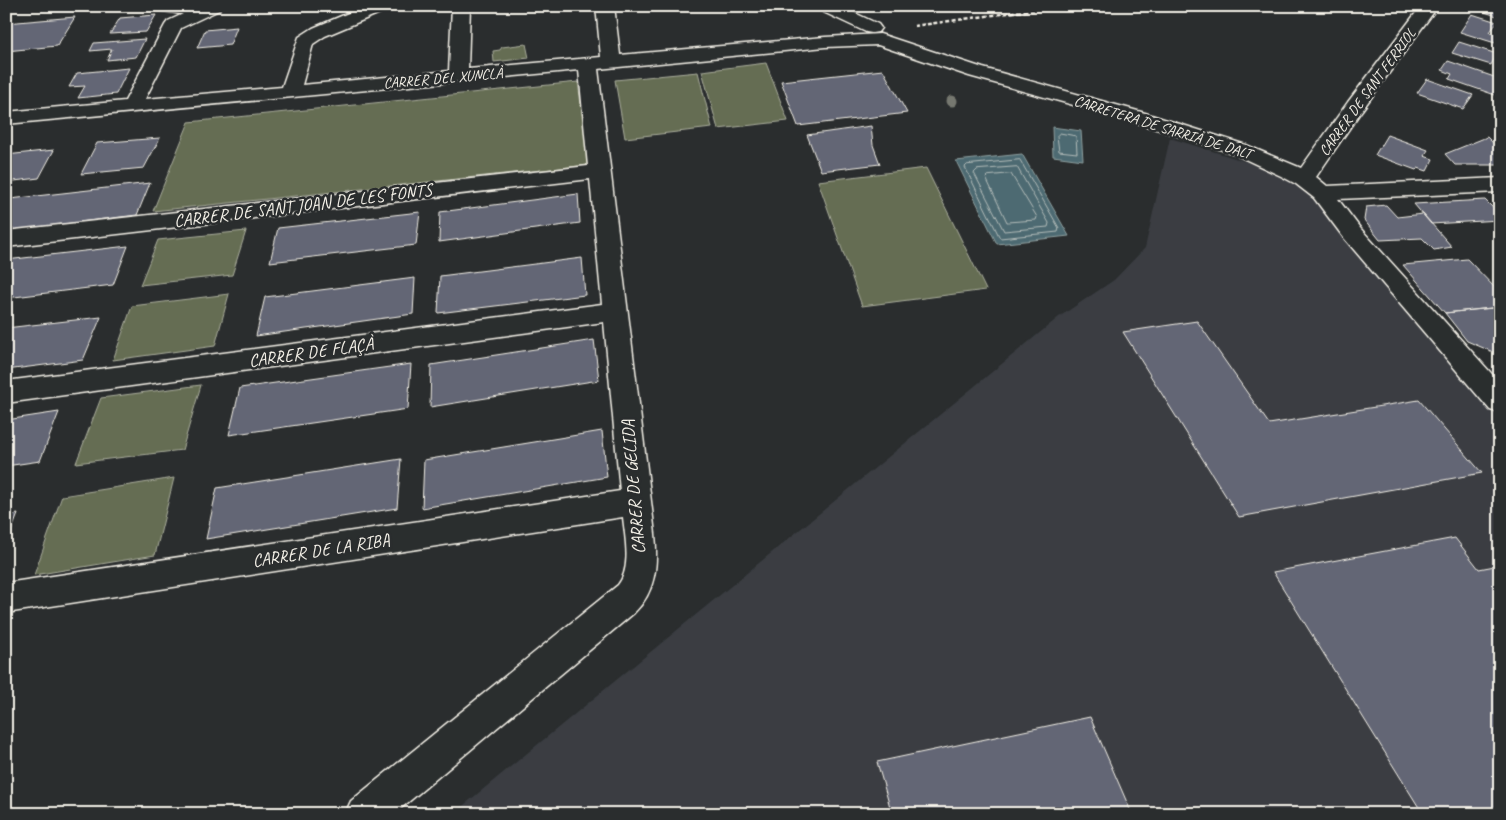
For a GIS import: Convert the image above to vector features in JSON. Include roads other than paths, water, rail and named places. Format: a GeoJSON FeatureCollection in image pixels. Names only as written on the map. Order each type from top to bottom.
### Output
{"type":"FeatureCollection","features":[{"type":"Feature","properties":{"kind":"street"},"geometry":{"type":"LineString","coordinates":[[162,6],[206,9]]}},
{"type":"Feature","properties":{"kind":"street"},"geometry":{"type":"LineString","coordinates":[[290,91],[304,41],[319,32],[381,6]]}},
{"type":"Feature","properties":{"kind":"street"},"geometry":{"type":"LineString","coordinates":[[458,77],[461,6]]}},
{"type":"Feature","properties":{"kind":"street"},"geometry":{"type":"LineString","coordinates":[[605,6],[611,62]]}},
{"type":"Feature","properties":{"kind":"street","name":"CARRETERA DE SARRIÀ DE DALT"},"geometry":{"type":"LineString","coordinates":[[825,6],[875,33],[961,67],[1138,117],[1240,149],[1313,186],[1500,402]]}},
{"type":"Feature","properties":{"kind":"street"},"geometry":{"type":"LineString","coordinates":[[861,6],[875,33]]}},
{"type":"Feature","properties":{"kind":"street","name":"CARRER DE SANT FERRIOL"},"geometry":{"type":"LineString","coordinates":[[1313,186],[1355,106],[1430,6]]}},
{"type":"Feature","properties":{"kind":"street"},"geometry":{"type":"LineString","coordinates":[[132,106],[174,24],[206,9]]}},
{"type":"Feature","properties":{"kind":"street","name":"CARRER DEL XUNCLÀ"},"geometry":{"type":"LineString","coordinates":[[6,118],[825,42],[875,33]]}},
{"type":"Feature","properties":{"kind":"street","name":"CARRER DE GELIDA"},"geometry":{"type":"LineString","coordinates":[[364,814],[608,616],[634,589],[640,572],[636,502],[588,64]]}},
{"type":"Feature","properties":{"kind":"street","name":"CARRER DE SANT JOAN DE LES FONTS"},"geometry":{"type":"LineString","coordinates":[[6,239],[600,171]]}},
{"type":"Feature","properties":{"kind":"street"},"geometry":{"type":"LineString","coordinates":[[1313,186],[1500,185]]}},
{"type":"Feature","properties":{"kind":"street","name":"CARRER DE FLAÇÀ"},"geometry":{"type":"LineString","coordinates":[[6,392],[616,311]]}},
{"type":"Feature","properties":{"kind":"street"},"geometry":{"type":"LineString","coordinates":[[1473,372],[1500,368]]}},
{"type":"Feature","properties":{"kind":"street","name":"CARRER DE LA RIBA"},"geometry":{"type":"LineString","coordinates":[[6,598],[636,502]]}},
{"type":"Feature","properties":{"kind":"water"},"geometry":{"type":"Polygon","coordinates":[[[1052,127],[1081,131],[1083,160],[1053,156],[1052,127]]]}},
{"type":"Feature","properties":{"kind":"water"},"geometry":{"type":"Polygon","coordinates":[[[1022,154],[1069,236],[997,244],[956,161],[1022,154]]]}}]}
